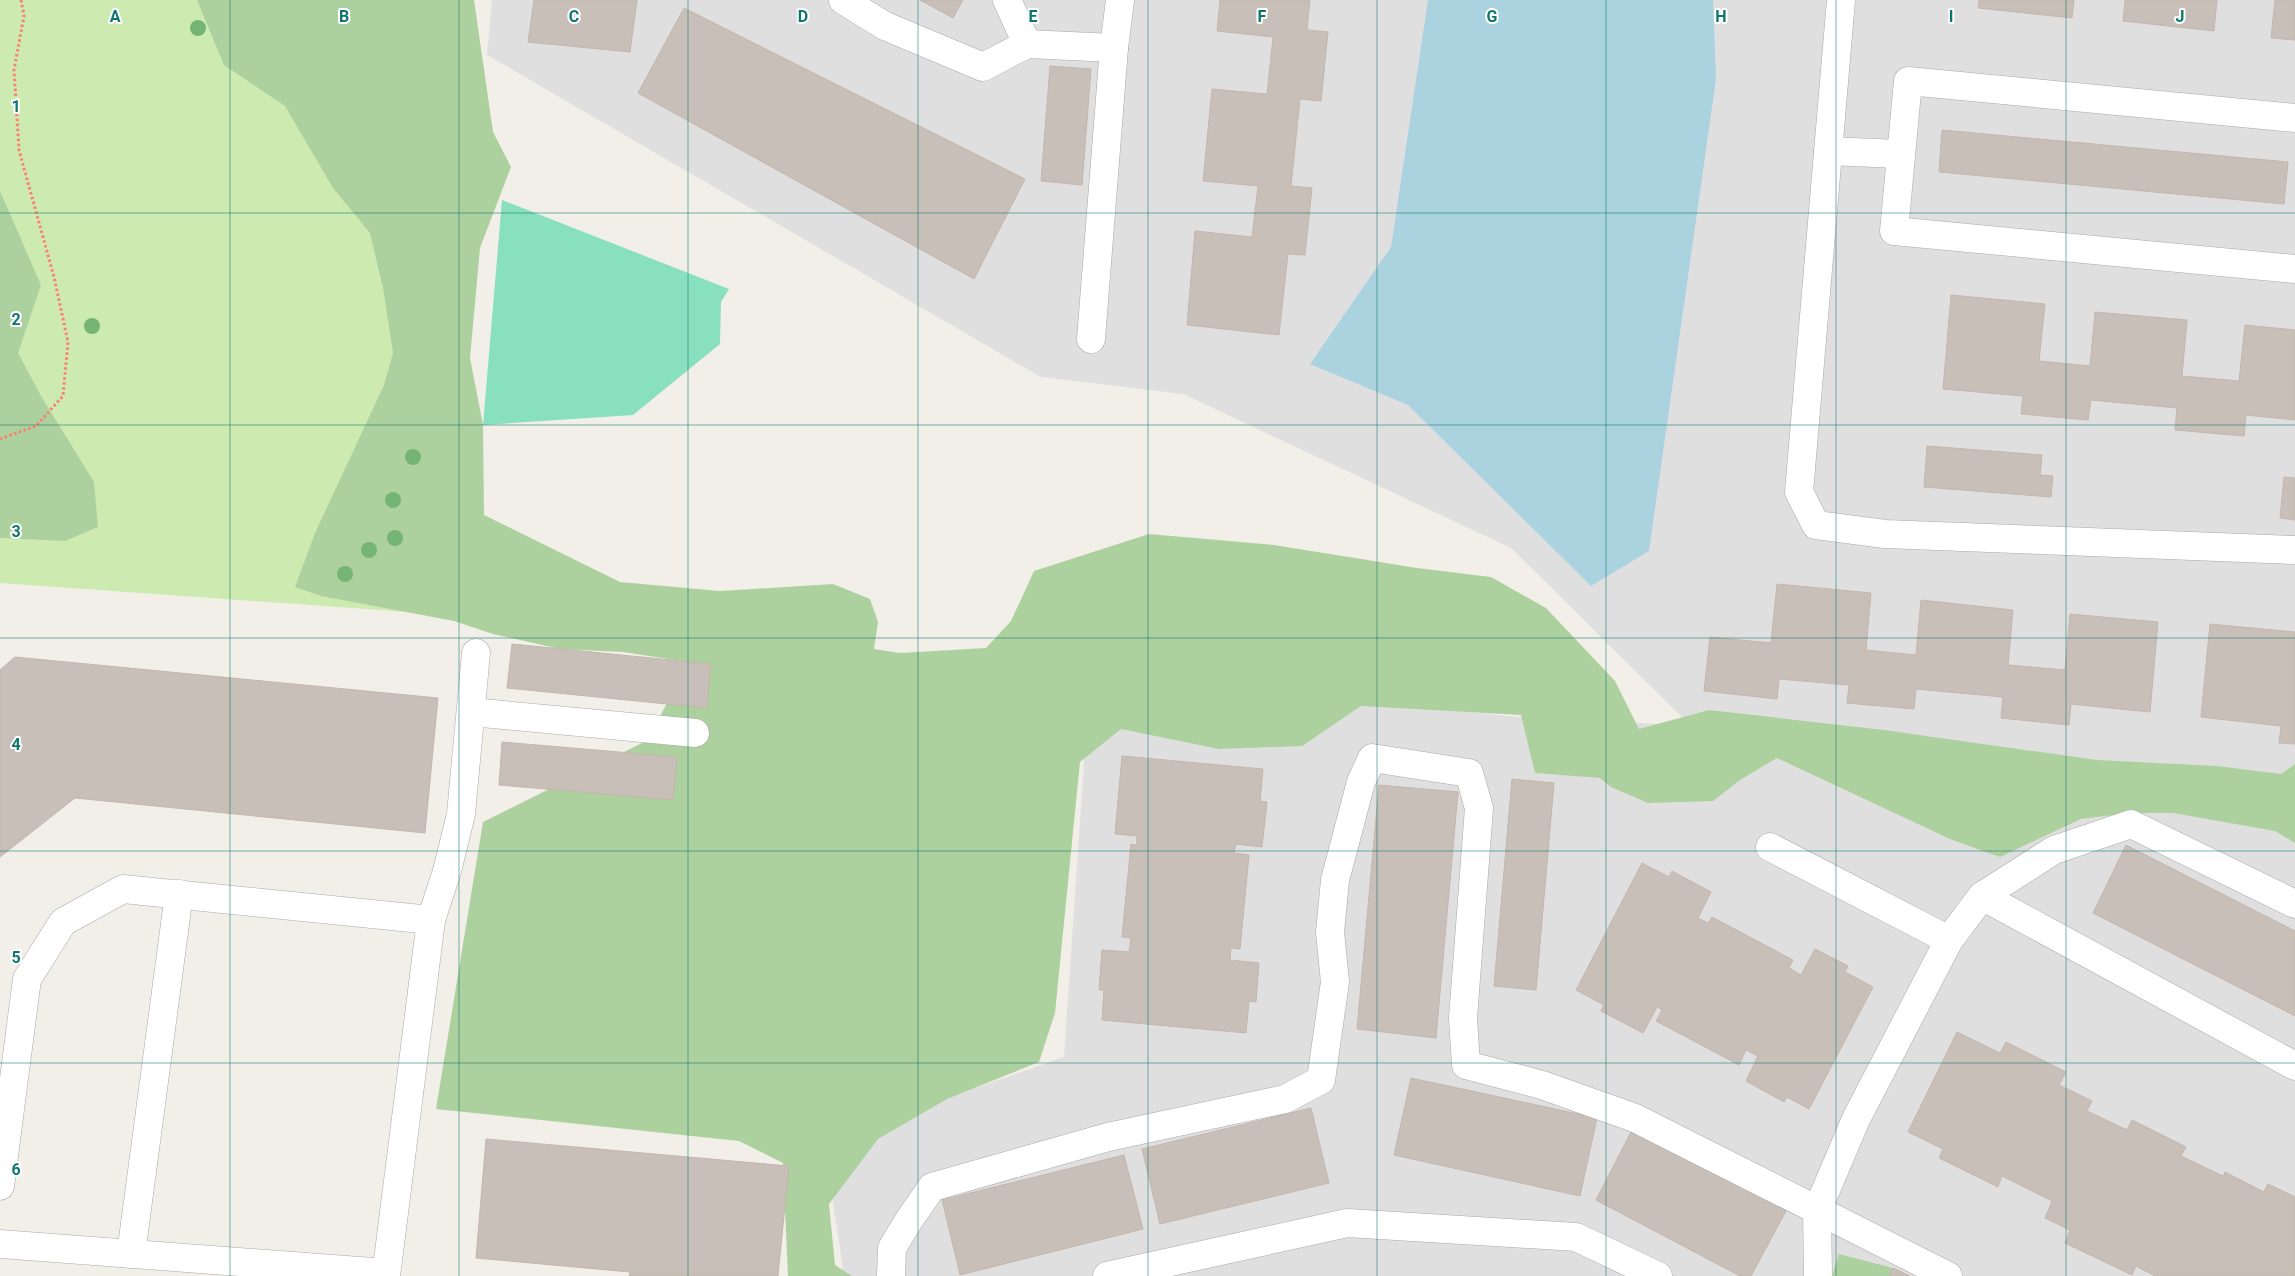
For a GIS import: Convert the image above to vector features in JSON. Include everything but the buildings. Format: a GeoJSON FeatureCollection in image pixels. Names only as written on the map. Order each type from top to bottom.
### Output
{"type":"FeatureCollection","features":[{"type":"Feature","properties":{"kind":"lane"},"geometry":{"type":"LineString","coordinates":[[843,0],[885,26],[983,66],[1027,44],[1114,48]]}},
{"type":"Feature","properties":{"kind":"lane"},"geometry":{"type":"LineString","coordinates":[[1007,0],[1027,44]]}},
{"type":"Feature","properties":{"kind":"lane"},"geometry":{"type":"LineString","coordinates":[[1091,339],[1114,48],[1120,0]]}},
{"type":"Feature","properties":{"kind":"lane"},"geometry":{"type":"LineString","coordinates":[[1841,0],[1799,492],[1816,525],[1885,534],[2295,550]]}},
{"type":"Feature","properties":{"kind":"lane"},"geometry":{"type":"LineString","coordinates":[[2295,118],[1908,81],[1894,231],[2295,269]]}},
{"type":"Feature","properties":{"kind":"lane"},"geometry":{"type":"LineString","coordinates":[[1828,151],[1900,154]]}},
{"type":"Feature","properties":{"kind":"lane"},"geometry":{"type":"LineString","coordinates":[[0,1244],[386,1274],[431,920],[447,871],[461,814],[476,653]]}},
{"type":"Feature","properties":{"kind":"lane"},"geometry":{"type":"LineString","coordinates":[[470,712],[695,733]]}},
{"type":"Feature","properties":{"kind":"lane"},"geometry":{"type":"LineString","coordinates":[[891,1276],[892,1248],[908,1220],[932,1187],[1108,1137],[1285,1099],[1321,1080],[1335,982],[1330,932],[1335,880],[1361,782],[1372,758],[1469,773],[1479,808],[1462,1018],[1466,1065],[1542,1085],[1635,1118],[1948,1276]]}},
{"type":"Feature","properties":{"kind":"lane"},"geometry":{"type":"LineString","coordinates":[[1818,1276],[1818,1211],[1856,1119],[1949,940],[1982,896],[2054,850],[2131,824],[2295,904]]}},
{"type":"Feature","properties":{"kind":"lane"},"geometry":{"type":"LineString","coordinates":[[1770,847],[1949,940]]}},
{"type":"Feature","properties":{"kind":"lane"},"geometry":{"type":"LineString","coordinates":[[0,1186],[27,979],[63,922],[123,889],[431,920]]}},
{"type":"Feature","properties":{"kind":"lane"},"geometry":{"type":"LineString","coordinates":[[131,1254],[178,894]]}},
{"type":"Feature","properties":{"kind":"lane"},"geometry":{"type":"LineString","coordinates":[[1982,896],[2295,1066]]}},
{"type":"Feature","properties":{"kind":"lane"},"geometry":{"type":"LineString","coordinates":[[1107,1276],[1347,1223],[1576,1236],[1658,1276]]}},
{"type":"Feature","properties":{"kind":"path"},"geometry":{"type":"LineString","coordinates":[[0,439],[36,426],[63,396],[68,342],[54,277],[19,150],[14,70],[24,16],[21,0]]}},
{"type":"Feature","properties":{"kind":"shaded area"},"geometry":{"type":"Polygon","coordinates":[[[492,0],[2295,0],[2295,1276],[844,1276],[824,1141],[1064,1057],[1090,674],[1548,720],[1690,725],[1511,548],[1183,394],[1041,377],[487,55],[492,0]]]}},
{"type":"Feature","properties":{"kind":"green space"},"geometry":{"type":"Polygon","coordinates":[[[0,0],[457,0],[408,612],[0,583],[0,0]]]}},
{"type":"Feature","properties":{"kind":"green space"},"geometry":{"type":"Polygon","coordinates":[[[197,0],[474,0],[493,132],[511,167],[480,248],[470,358],[483,425],[484,515],[620,582],[720,591],[833,584],[870,599],[878,622],[874,649],[900,653],[986,648],[1011,621],[1034,571],[1149,534],[1274,545],[1417,568],[1491,577],[1546,608],[1615,681],[1639,729],[1709,710],[1884,730],[2097,760],[2217,766],[2281,774],[2295,764],[2295,843],[2275,831],[2173,813],[2129,813],[2081,819],[2000,857],[1950,839],[1777,758],[1740,780],[1713,801],[1648,803],[1611,787],[1600,778],[1535,773],[1521,715],[1361,706],[1302,746],[1219,749],[1121,729],[1080,762],[1055,1013],[1039,1062],[947,1099],[878,1139],[829,1204],[835,1265],[852,1276],[788,1276],[783,1163],[739,1141],[436,1109],[483,822],[648,740],[688,662],[623,652],[560,649],[493,634],[454,621],[321,596],[295,587],[315,533],[384,385],[393,353],[383,288],[370,233],[333,188],[285,106],[224,65],[197,0]]]}},
{"type":"Feature","properties":{"kind":"green space"},"geometry":{"type":"Polygon","coordinates":[[[0,191],[41,285],[18,353],[41,396],[94,482],[98,527],[65,541],[0,538],[0,191]]]}},
{"type":"Feature","properties":{"kind":"green space"},"geometry":{"type":"Polygon","coordinates":[[[502,200],[729,289],[721,302],[720,344],[633,415],[483,425],[502,200]]]}},
{"type":"Feature","properties":{"kind":"green space"},"geometry":{"type":"Polygon","coordinates":[[[1839,1254],[1893,1268],[1889,1276],[1832,1276],[1839,1254]]]}},
{"type":"Feature","properties":{"kind":"water"},"geometry":{"type":"Polygon","coordinates":[[[1428,0],[1713,0],[1716,79],[1649,551],[1591,586],[1408,405],[1310,364],[1391,247],[1428,0]]]}}]}
